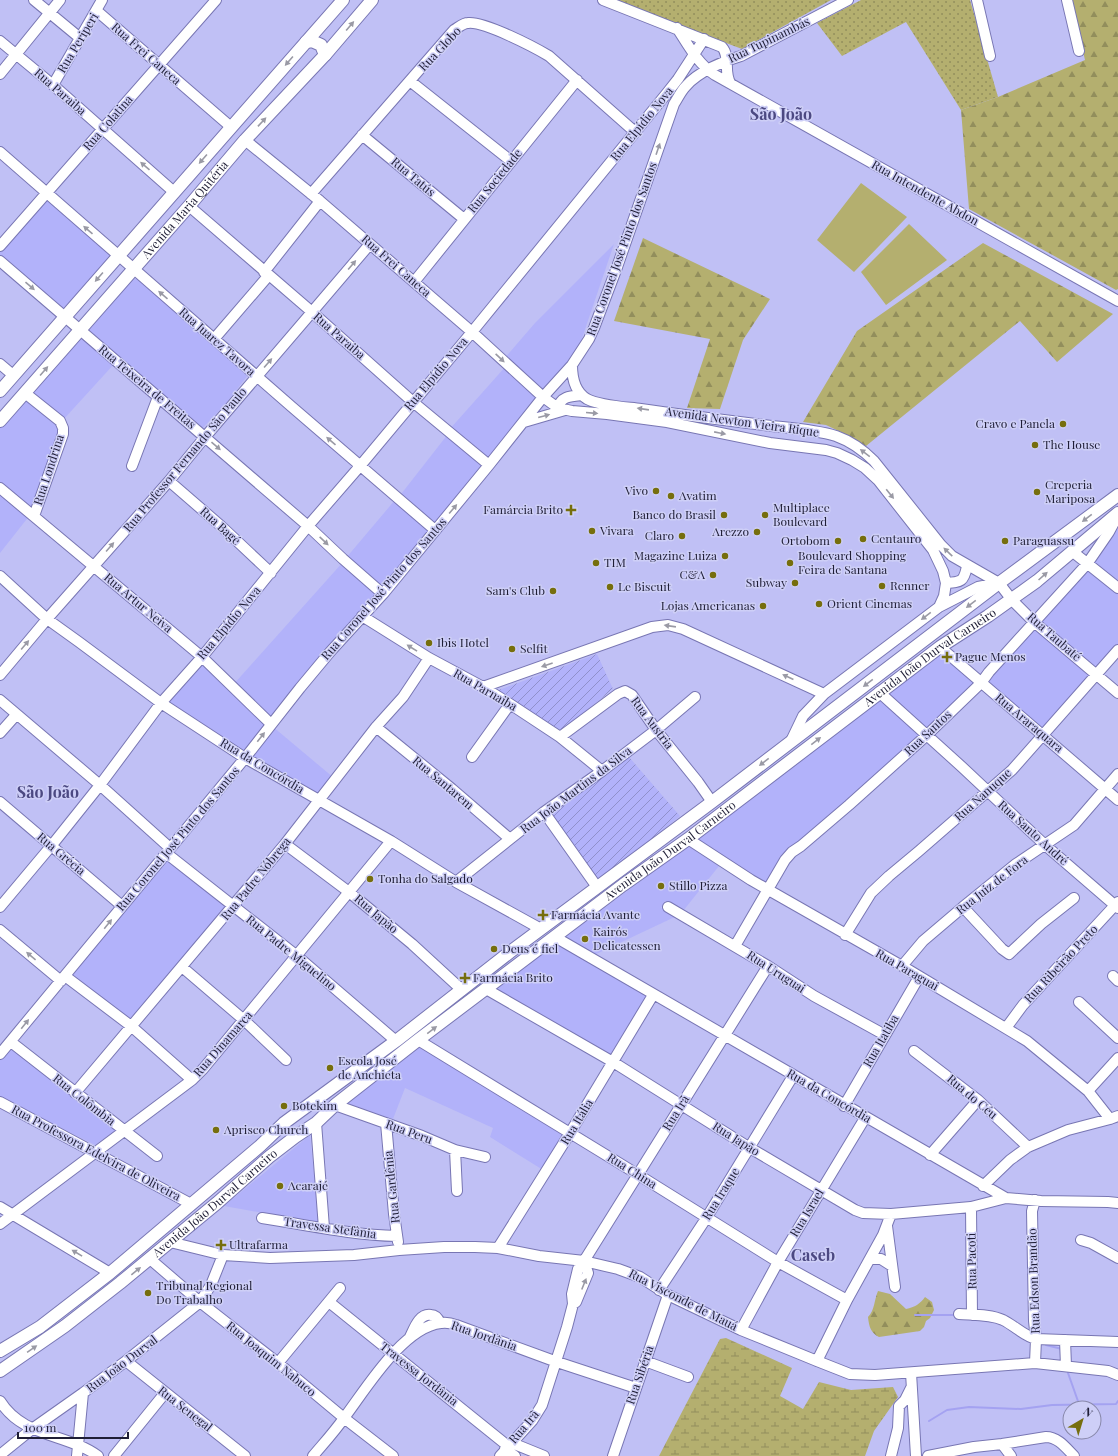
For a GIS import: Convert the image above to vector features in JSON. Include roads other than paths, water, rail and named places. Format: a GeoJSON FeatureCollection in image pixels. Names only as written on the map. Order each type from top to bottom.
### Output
{"type":"FeatureCollection","features":[{"type":"Feature","properties":{"kind":"main road","name":"Avenida Maria Quitéria"},"geometry":{"type":"LineString","coordinates":[[0,391],[117,255],[342,0]]}},
{"type":"Feature","properties":{"kind":"main road","name":"Avenida Maria Quitéria"},"geometry":{"type":"LineString","coordinates":[[0,421],[245,140],[325,55],[372,0]]}},
{"type":"Feature","properties":{"kind":"main road"},"geometry":{"type":"LineString","coordinates":[[306,42],[312,41],[321,44],[325,55]]}},
{"type":"Feature","properties":{"kind":"main road","name":"Avenida João Durval Carneiro"},"geometry":{"type":"LineString","coordinates":[[0,1351],[40,1327],[110,1273],[260,1146],[284,1123],[396,1041],[488,968],[597,886],[619,872],[999,583],[1118,495]]}},
{"type":"Feature","properties":{"kind":"main road","name":"Avenida João Durval Carneiro"},"geometry":{"type":"LineString","coordinates":[[0,1371],[65,1326],[150,1259],[269,1157],[316,1123],[335,1105],[418,1040],[623,885],[688,839],[879,692],[940,647],[1012,600],[1118,514]]}},
{"type":"Feature","properties":{"kind":"main road"},"geometry":{"type":"LineString","coordinates":[[284,1123],[279,1132],[280,1137],[287,1139],[295,1137]]}},
{"type":"Feature","properties":{"kind":"main road"},"geometry":{"type":"LineString","coordinates":[[260,1146],[269,1150],[269,1157]]}},
{"type":"Feature","properties":{"kind":"street"},"geometry":{"type":"LineString","coordinates":[[34,0],[80,38]]}},
{"type":"Feature","properties":{"kind":"street"},"geometry":{"type":"LineString","coordinates":[[0,74],[60,0]]}},
{"type":"Feature","properties":{"kind":"street","name":"Rua Periperi"},"geometry":{"type":"LineString","coordinates":[[52,85],[97,12],[102,0]]}},
{"type":"Feature","properties":{"kind":"street","name":"Rua Colatina"},"geometry":{"type":"LineString","coordinates":[[0,246],[158,64],[216,0]]}},
{"type":"Feature","properties":{"kind":"street"},"geometry":{"type":"LineString","coordinates":[[603,0],[722,47],[727,55],[728,81],[731,84]]}},
{"type":"Feature","properties":{"kind":"street","name":"Rua Tupinambás"},"geometry":{"type":"LineString","coordinates":[[691,81],[727,60],[741,56],[848,0]]}},
{"type":"Feature","properties":{"kind":"street"},"geometry":{"type":"LineString","coordinates":[[977,0],[990,56]]}},
{"type":"Feature","properties":{"kind":"street"},"geometry":{"type":"LineString","coordinates":[[1067,0],[1079,51]]}},
{"type":"Feature","properties":{"kind":"street","name":"Rua Frei Caneca"},"geometry":{"type":"LineString","coordinates":[[97,12],[231,127]]}},
{"type":"Feature","properties":{"kind":"street","name":"Rua Globo"},"geometry":{"type":"LineString","coordinates":[[311,194],[454,30],[461,24],[478,24],[540,51],[577,80],[635,132]]}},
{"type":"Feature","properties":{"kind":"street","name":"Rua Intendente Abdon"},"geometry":{"type":"LineString","coordinates":[[677,28],[694,54],[708,70],[1118,301]]}},
{"type":"Feature","properties":{"kind":"street","name":"Rua Elpídio Nova"},"geometry":{"type":"LineString","coordinates":[[0,906],[52,846],[161,703],[202,657],[308,526],[472,332],[635,132],[678,79],[704,39]]}},
{"type":"Feature","properties":{"kind":"street","name":"Rua Paraiba"},"geometry":{"type":"LineString","coordinates":[[0,41],[174,192]]}},
{"type":"Feature","properties":{"kind":"street","name":"Rua Sociedade"},"geometry":{"type":"LineString","coordinates":[[414,282],[577,80]]}},
{"type":"Feature","properties":{"kind":"street"},"geometry":{"type":"LineString","coordinates":[[410,81],[511,161]]}},
{"type":"Feature","properties":{"kind":"street","name":"Rua Coronel José Pinto dos Santos"},"geometry":{"type":"LineString","coordinates":[[0,1054],[245,758],[325,658],[383,594],[524,422],[542,397],[572,365],[594,328],[616,270],[674,104],[684,87],[691,81]]}},
{"type":"Feature","properties":{"kind":"street","name":"Rua Tatús"},"geometry":{"type":"LineString","coordinates":[[362,135],[464,219]]}},
{"type":"Feature","properties":{"kind":"street","name":"Rua Frei Caneca"},"geometry":{"type":"LineString","coordinates":[[245,140],[320,200],[472,332],[542,397]]}},
{"type":"Feature","properties":{"kind":"street","name":"Rua Juarez Tavora"},"geometry":{"type":"LineString","coordinates":[[0,152],[435,530]]}},
{"type":"Feature","properties":{"kind":"street"},"geometry":{"type":"LineString","coordinates":[[214,339],[266,274],[320,200]]}},
{"type":"Feature","properties":{"kind":"street","name":"Rua Paraiba"},"geometry":{"type":"LineString","coordinates":[[189,206],[266,274],[312,312],[413,402],[489,465]]}},
{"type":"Feature","properties":{"kind":"street","name":"Rua Professor Fernando São Paulo"},"geometry":{"type":"LineString","coordinates":[[0,675],[47,619],[169,481],[256,376],[370,244]]}},
{"type":"Feature","properties":{"kind":"street","name":"Rua Teixeira de Freitas"},"geometry":{"type":"LineString","coordinates":[[0,261],[308,526],[383,594]]}},
{"type":"Feature","properties":{"kind":"street"},"geometry":{"type":"LineString","coordinates":[[0,364],[13,375]]}},
{"type":"Feature","properties":{"kind":"street"},"geometry":{"type":"LineString","coordinates":[[524,422],[561,409],[559,404],[564,398],[582,395],[574,383],[572,365]]}},
{"type":"Feature","properties":{"kind":"street","name":"Rua Londrina"},"geometry":{"type":"LineString","coordinates":[[25,392],[60,421],[63,428],[34,516]]}},
{"type":"Feature","properties":{"kind":"street","name":"Avenida Newton Vieira Rique"},"geometry":{"type":"LineString","coordinates":[[582,395],[593,401],[612,405],[809,430],[838,437],[867,454],[941,545],[952,556],[999,583],[1012,600]]}},
{"type":"Feature","properties":{"kind":"street"},"geometry":{"type":"LineString","coordinates":[[132,466],[158,397]]}},
{"type":"Feature","properties":{"kind":"street","name":"Avenida Newton Vieira Rique"},"geometry":{"type":"LineString","coordinates":[[542,397],[561,409],[668,422],[767,442],[837,453],[865,468],[878,480],[933,550],[943,570],[946,583]]}},
{"type":"Feature","properties":{"kind":"street"},"geometry":{"type":"LineString","coordinates":[[767,442],[770,426]]}},
{"type":"Feature","properties":{"kind":"street","name":"Rua Bagé"},"geometry":{"type":"LineString","coordinates":[[169,481],[271,573]]}},
{"type":"Feature","properties":{"kind":"street","name":"Rua Artur Neiva"},"geometry":{"type":"LineString","coordinates":[[0,488],[202,657],[271,724]]}},
{"type":"Feature","properties":{"kind":"street","name":"Rua Santos"},"geometry":{"type":"LineString","coordinates":[[735,946],[768,888],[785,860],[792,852],[843,810],[927,735],[980,683],[1087,564],[1109,532],[1118,514]]}},
{"type":"Feature","properties":{"kind":"street"},"geometry":{"type":"LineString","coordinates":[[1073,552],[1118,588]]}},
{"type":"Feature","properties":{"kind":"street"},"geometry":{"type":"LineString","coordinates":[[939,607],[944,596],[946,583],[959,582],[962,580],[966,575],[967,566]]}},
{"type":"Feature","properties":{"kind":"street","name":"Rua da Concórdia"},"geometry":{"type":"LineString","coordinates":[[0,576],[47,619],[161,703],[245,758],[391,841],[456,882],[541,929]]}},
{"type":"Feature","properties":{"kind":"street"},"geometry":{"type":"LineString","coordinates":[[791,741],[803,716],[824,694],[939,607],[978,587],[999,583]]}},
{"type":"Feature","properties":{"kind":"street","name":"Rua Taubaté"},"geometry":{"type":"LineString","coordinates":[[1012,600],[1034,622],[1118,693]]}},
{"type":"Feature","properties":{"kind":"street","name":"Rua Parnaiba"},"geometry":{"type":"LineString","coordinates":[[362,616],[430,658],[483,687],[510,704],[560,737],[602,771]]}},
{"type":"Feature","properties":{"kind":"street"},"geometry":{"type":"LineString","coordinates":[[483,687],[652,627],[668,625],[683,629],[824,694]]}},
{"type":"Feature","properties":{"kind":"street","name":"Rua Araraquara"},"geometry":{"type":"LineString","coordinates":[[940,647],[980,683],[1044,735],[1118,800]]}},
{"type":"Feature","properties":{"kind":"street","name":"Rua Nanuque"},"geometry":{"type":"LineString","coordinates":[[845,935],[872,893],[893,872],[1012,770],[1118,650]]}},
{"type":"Feature","properties":{"kind":"street","name":"Rua Padre Nóbrega"},"geometry":{"type":"LineString","coordinates":[[75,1093],[285,844],[376,727],[403,697],[430,658]]}},
{"type":"Feature","properties":{"kind":"street","name":"Rua Austria"},"geometry":{"type":"LineString","coordinates":[[560,737],[618,694],[625,691],[632,695],[656,730],[698,782],[712,802]]}},
{"type":"Feature","properties":{"kind":"street","name":"Rua Santo André"},"geometry":{"type":"LineString","coordinates":[[879,692],[1045,845],[1117,905]]}},
{"type":"Feature","properties":{"kind":"street","name":"Rua João Martins da Silva"},"geometry":{"type":"LineString","coordinates":[[456,882],[544,812],[656,730],[696,697]]}},
{"type":"Feature","properties":{"kind":"street","name":"Rua Padre Miguelino"},"geometry":{"type":"LineString","coordinates":[[0,700],[100,784],[168,850],[233,907],[297,956],[396,1041]]}},
{"type":"Feature","properties":{"kind":"street"},"geometry":{"type":"LineString","coordinates":[[472,757],[510,704]]}},
{"type":"Feature","properties":{"kind":"street"},"geometry":{"type":"LineString","coordinates":[[0,734],[16,715]]}},
{"type":"Feature","properties":{"kind":"street","name":"Rua Santarem"},"geometry":{"type":"LineString","coordinates":[[376,727],[510,839]]}},
{"type":"Feature","properties":{"kind":"street","name":"Rua Juiz de Fora"},"geometry":{"type":"LineString","coordinates":[[902,966],[923,941],[963,907],[1016,864],[1077,822],[1118,774]]}},
{"type":"Feature","properties":{"kind":"street","name":"Rua Grécia"},"geometry":{"type":"LineString","coordinates":[[0,802],[122,906]]}},
{"type":"Feature","properties":{"kind":"street"},"geometry":{"type":"LineString","coordinates":[[544,812],[597,886]]}},
{"type":"Feature","properties":{"kind":"street","name":"Rua Paraguai"},"geometry":{"type":"LineString","coordinates":[[688,839],[741,874],[768,888],[845,935],[902,966],[1027,1041],[1088,1091],[1114,1117]]}},
{"type":"Feature","properties":{"kind":"street","name":"Rua Dinamarca"},"geometry":{"type":"LineString","coordinates":[[0,1224],[192,1080],[213,1058],[391,841]]}},
{"type":"Feature","properties":{"kind":"street","name":"Rua Japão"},"geometry":{"type":"LineString","coordinates":[[285,844],[349,892],[412,944],[462,990]]}},
{"type":"Feature","properties":{"kind":"street"},"geometry":{"type":"LineString","coordinates":[[963,907],[1002,950],[1008,954],[1041,924],[1074,898]]}},
{"type":"Feature","properties":{"kind":"street","name":"Rua Ribeirão Preto"},"geometry":{"type":"LineString","coordinates":[[1006,1028],[1024,1005],[1117,905]]}},
{"type":"Feature","properties":{"kind":"street","name":"Rua Uruguai"},"geometry":{"type":"LineString","coordinates":[[668,907],[768,966],[814,996],[885,1035]]}},
{"type":"Feature","properties":{"kind":"street"},"geometry":{"type":"LineString","coordinates":[[0,930],[63,978],[132,1026],[192,1080]]}},
{"type":"Feature","properties":{"kind":"street","name":"Rua da Concórdia"},"geometry":{"type":"LineString","coordinates":[[555,937],[844,1106],[1006,1198],[1118,1203]]}},
{"type":"Feature","properties":{"kind":"street","name":"Rua Irã"},"geometry":{"type":"LineString","coordinates":[[506,1448],[532,1421],[538,1412],[547,1391],[557,1362],[573,1304],[572,1294],[578,1269],[768,966]]}},
{"type":"Feature","properties":{"kind":"street"},"geometry":{"type":"LineString","coordinates":[[182,967],[244,1020],[286,1060]]}},
{"type":"Feature","properties":{"kind":"street","name":"Rua Itatiba"},"geometry":{"type":"LineString","coordinates":[[844,1106],[919,977]]}},
{"type":"Feature","properties":{"kind":"street","name":"Rua Japão"},"geometry":{"type":"LineString","coordinates":[[486,989],[613,1062],[750,1148],[855,1210],[863,1213],[891,1214],[971,1206],[1006,1198]]}},
{"type":"Feature","properties":{"kind":"street","name":"Rua Itália"},"geometry":{"type":"LineString","coordinates":[[498,1248],[570,1133],[653,995]]}},
{"type":"Feature","properties":{"kind":"street"},"geometry":{"type":"LineString","coordinates":[[1079,1002],[1118,1038]]}},
{"type":"Feature","properties":{"kind":"street","name":"Rua China"},"geometry":{"type":"LineString","coordinates":[[418,1040],[638,1174],[778,1262],[847,1300]]}},
{"type":"Feature","properties":{"kind":"street","name":"Rua Colômbia"},"geometry":{"type":"LineString","coordinates":[[11,1042],[157,1156]]}},
{"type":"Feature","properties":{"kind":"street","name":"Rua do Céu"},"geometry":{"type":"LineString","coordinates":[[914,1051],[978,1100],[1028,1147]]}},
{"type":"Feature","properties":{"kind":"street"},"geometry":{"type":"LineString","coordinates":[[1088,1091],[1118,1058]]}},
{"type":"Feature","properties":{"kind":"street","name":"Rua Iraque"},"geometry":{"type":"LineString","coordinates":[[664,1292],[707,1217],[793,1076]]}},
{"type":"Feature","properties":{"kind":"street"},"geometry":{"type":"LineString","coordinates":[[930,1155],[978,1100]]}},
{"type":"Feature","properties":{"kind":"street","name":"Rua Professora Edelvira de Oliveira"},"geometry":{"type":"LineString","coordinates":[[0,1102],[191,1204]]}},
{"type":"Feature","properties":{"kind":"street","name":"Rua Peru"},"geometry":{"type":"LineString","coordinates":[[335,1105],[422,1136],[455,1150],[484,1157]]}},
{"type":"Feature","properties":{"kind":"street"},"geometry":{"type":"LineString","coordinates":[[983,1186],[1010,1160],[1028,1147],[1068,1130],[1114,1117]]}},
{"type":"Feature","properties":{"kind":"street","name":"Rua Israel"},"geometry":{"type":"LineString","coordinates":[[741,1330],[778,1262],[865,1118]]}},
{"type":"Feature","properties":{"kind":"street"},"geometry":{"type":"LineString","coordinates":[[316,1123],[324,1228]]}},
{"type":"Feature","properties":{"kind":"street","name":"Rua Gardênia"},"geometry":{"type":"LineString","coordinates":[[386,1124],[394,1214],[400,1250]]}},
{"type":"Feature","properties":{"kind":"street"},"geometry":{"type":"LineString","coordinates":[[455,1150],[457,1192]]}},
{"type":"Feature","properties":{"kind":"street","name":"Rua Edson Brandão"},"geometry":{"type":"LineString","coordinates":[[1034,1200],[1032,1211],[1034,1321],[1036,1339],[1035,1363]]}},
{"type":"Feature","properties":{"kind":"street","name":"Rua Pacoti"},"geometry":{"type":"LineString","coordinates":[[971,1206],[972,1315]]}},
{"type":"Feature","properties":{"kind":"street"},"geometry":{"type":"LineString","coordinates":[[0,1207],[110,1273]]}},
{"type":"Feature","properties":{"kind":"street"},"geometry":{"type":"LineString","coordinates":[[817,1361],[847,1300],[883,1235],[891,1214]]}},
{"type":"Feature","properties":{"kind":"street","name":"Travessa Stefânia"},"geometry":{"type":"LineString","coordinates":[[262,1218],[324,1228],[398,1236]]}},
{"type":"Feature","properties":{"kind":"street"},"geometry":{"type":"LineString","coordinates":[[887,1224],[895,1287]]}},
{"type":"Feature","properties":{"kind":"street"},"geometry":{"type":"LineString","coordinates":[[371,1234],[374,1253]]}},
{"type":"Feature","properties":{"kind":"street"},"geometry":{"type":"LineString","coordinates":[[1081,1240],[1091,1243],[1118,1258]]}},
{"type":"Feature","properties":{"kind":"street","name":"Rua Visconde de Mauá"},"geometry":{"type":"LineString","coordinates":[[170,1242],[223,1256],[270,1258],[354,1255],[444,1247],[498,1248],[539,1256],[584,1261],[628,1272],[640,1277],[664,1292],[741,1330],[850,1374],[862,1376],[1035,1363],[1108,1371],[1118,1375]]}},
{"type":"Feature","properties":{"kind":"street","name":"Rua João Durval"},"geometry":{"type":"LineString","coordinates":[[0,1454],[126,1361],[200,1302],[212,1285],[223,1256]]}},
{"type":"Feature","properties":{"kind":"street","name":"Rua Joaquim Nabuco"},"geometry":{"type":"LineString","coordinates":[[150,1259],[200,1302],[393,1456]]}},
{"type":"Feature","properties":{"kind":"street"},"geometry":{"type":"LineString","coordinates":[[870,1259],[882,1259],[892,1266]]}},
{"type":"Feature","properties":{"kind":"street"},"geometry":{"type":"LineString","coordinates":[[278,1364],[340,1288]]}},
{"type":"Feature","properties":{"kind":"street","name":"Rua Sibéria"},"geometry":{"type":"LineString","coordinates":[[613,1456],[645,1361],[664,1292]]}},
{"type":"Feature","properties":{"kind":"street","name":"Travessa Jordânia"},"geometry":{"type":"LineString","coordinates":[[329,1302],[506,1448]]}},
{"type":"Feature","properties":{"kind":"street"},"geometry":{"type":"LineString","coordinates":[[959,1314],[1001,1319],[1030,1337],[1036,1339],[1118,1342]]}},
{"type":"Feature","properties":{"kind":"street","name":"Rua Jordânia"},"geometry":{"type":"LineString","coordinates":[[313,1456],[344,1418],[392,1354],[419,1332],[440,1323],[447,1322],[557,1362],[636,1388]]}},
{"type":"Feature","properties":{"kind":"street"},"geometry":{"type":"LineString","coordinates":[[1065,1340],[1066,1366]]}},
{"type":"Feature","properties":{"kind":"street","name":"Rua Senegal"},"geometry":{"type":"LineString","coordinates":[[126,1361],[245,1456]]}},
{"type":"Feature","properties":{"kind":"street"},"geometry":{"type":"LineString","coordinates":[[645,1361],[688,1377]]}},
{"type":"Feature","properties":{"kind":"street"},"geometry":{"type":"LineString","coordinates":[[911,1373],[916,1456]]}},
{"type":"Feature","properties":{"kind":"street"},"geometry":{"type":"LineString","coordinates":[[891,1456],[898,1428],[899,1406],[905,1400],[911,1388]]}},
{"type":"Feature","properties":{"kind":"street"},"geometry":{"type":"LineString","coordinates":[[71,1456],[77,1451],[83,1393]]}},
{"type":"Feature","properties":{"kind":"street"},"geometry":{"type":"LineString","coordinates":[[114,1456],[165,1393]]}},
{"type":"Feature","properties":{"kind":"street"},"geometry":{"type":"LineString","coordinates":[[0,1401],[4,1411],[32,1429],[77,1451],[92,1452],[98,1456]]}},
{"type":"Feature","properties":{"kind":"street"},"geometry":{"type":"LineString","coordinates":[[933,1455],[974,1447],[1053,1437],[1074,1456]]}},
{"type":"Feature","properties":{"kind":"street"},"geometry":{"type":"LineString","coordinates":[[1002,1444],[1011,1456]]}},
{"type":"Feature","properties":{"kind":"street"},"geometry":{"type":"LineString","coordinates":[[506,1448],[515,1456]]}},
{"type":"Feature","properties":{"kind":"street"},"geometry":{"type":"LineString","coordinates":[[506,1448],[544,1456]]}},
{"type":"Feature","properties":{"kind":"waterway"},"geometry":{"type":"LineString","coordinates":[[915,1315],[956,1315]]}},
{"type":"Feature","properties":{"kind":"waterway"},"geometry":{"type":"LineString","coordinates":[[1046,1345],[1062,1350]]}},
{"type":"Feature","properties":{"kind":"waterway"},"geometry":{"type":"LineString","coordinates":[[1068,1373],[1078,1400]]}},
{"type":"Feature","properties":{"kind":"waterway"},"geometry":{"type":"LineString","coordinates":[[929,1421],[947,1410],[969,1407],[1021,1409],[1052,1405],[1116,1404],[1118,1401]]}},
{"type":"Feature","properties":{"kind":"place","name":"Cravo e Panela"},"geometry":{"type":"Point","coordinates":[1063,424]}},
{"type":"Feature","properties":{"kind":"place","name":"The House"},"geometry":{"type":"Point","coordinates":[1035,445]}},
{"type":"Feature","properties":{"kind":"place","name":"Vivo"},"geometry":{"type":"Point","coordinates":[656,491]}},
{"type":"Feature","properties":{"kind":"place","name":"Creperia Mariposa"},"geometry":{"type":"Point","coordinates":[1037,492]}},
{"type":"Feature","properties":{"kind":"place","name":"Avatim"},"geometry":{"type":"Point","coordinates":[671,496]}},
{"type":"Feature","properties":{"kind":"place","name":"Famárcia Brito"},"geometry":{"type":"Point","coordinates":[571,510]}},
{"type":"Feature","properties":{"kind":"place","name":"Banco do Brasil"},"geometry":{"type":"Point","coordinates":[724,515]}},
{"type":"Feature","properties":{"kind":"place","name":"Multiplace Boulevard"},"geometry":{"type":"Point","coordinates":[765,515]}},
{"type":"Feature","properties":{"kind":"place","name":"Vivara"},"geometry":{"type":"Point","coordinates":[592,531]}},
{"type":"Feature","properties":{"kind":"place","name":"Arezzo"},"geometry":{"type":"Point","coordinates":[757,532]}},
{"type":"Feature","properties":{"kind":"place","name":"Claro"},"geometry":{"type":"Point","coordinates":[682,536]}},
{"type":"Feature","properties":{"kind":"place","name":"Centauro"},"geometry":{"type":"Point","coordinates":[863,539]}},
{"type":"Feature","properties":{"kind":"place","name":"Ortobom"},"geometry":{"type":"Point","coordinates":[838,541]}},
{"type":"Feature","properties":{"kind":"place","name":"Paraguassu"},"geometry":{"type":"Point","coordinates":[1005,541]}},
{"type":"Feature","properties":{"kind":"place","name":"Magazine Luiza"},"geometry":{"type":"Point","coordinates":[725,556]}},
{"type":"Feature","properties":{"kind":"place","name":"TIM"},"geometry":{"type":"Point","coordinates":[596,563]}},
{"type":"Feature","properties":{"kind":"place","name":"Boulevard Shopping Feira de Santana"},"geometry":{"type":"Point","coordinates":[790,563]}},
{"type":"Feature","properties":{"kind":"place","name":"C&A"},"geometry":{"type":"Point","coordinates":[713,575]}},
{"type":"Feature","properties":{"kind":"place","name":"Subway"},"geometry":{"type":"Point","coordinates":[795,583]}},
{"type":"Feature","properties":{"kind":"place","name":"Renner"},"geometry":{"type":"Point","coordinates":[882,586]}},
{"type":"Feature","properties":{"kind":"place","name":"Le Biscuit"},"geometry":{"type":"Point","coordinates":[610,587]}},
{"type":"Feature","properties":{"kind":"place","name":"Sam's Club"},"geometry":{"type":"Point","coordinates":[553,591]}},
{"type":"Feature","properties":{"kind":"place","name":"Orient Cinemas"},"geometry":{"type":"Point","coordinates":[819,604]}},
{"type":"Feature","properties":{"kind":"place","name":"Lojas Americanas"},"geometry":{"type":"Point","coordinates":[763,606]}},
{"type":"Feature","properties":{"kind":"place","name":"Ibis Hotel"},"geometry":{"type":"Point","coordinates":[429,643]}},
{"type":"Feature","properties":{"kind":"place","name":"Selfit"},"geometry":{"type":"Point","coordinates":[512,649]}},
{"type":"Feature","properties":{"kind":"place","name":"Pague Menos"},"geometry":{"type":"Point","coordinates":[947,657]}},
{"type":"Feature","properties":{"kind":"place","name":"Tonha do Salgado"},"geometry":{"type":"Point","coordinates":[370,879]}},
{"type":"Feature","properties":{"kind":"place","name":"Stillo Pizza"},"geometry":{"type":"Point","coordinates":[661,886]}},
{"type":"Feature","properties":{"kind":"place","name":"Farmácia Avante"},"geometry":{"type":"Point","coordinates":[543,915]}},
{"type":"Feature","properties":{"kind":"place","name":"Kairós Delicatessen"},"geometry":{"type":"Point","coordinates":[585,939]}},
{"type":"Feature","properties":{"kind":"place","name":"Deus é fiel"},"geometry":{"type":"Point","coordinates":[494,949]}},
{"type":"Feature","properties":{"kind":"place","name":"Farmácia Brito"},"geometry":{"type":"Point","coordinates":[465,978]}},
{"type":"Feature","properties":{"kind":"place","name":"Escola José de Anchieta"},"geometry":{"type":"Point","coordinates":[330,1068]}},
{"type":"Feature","properties":{"kind":"place","name":"Botekim"},"geometry":{"type":"Point","coordinates":[284,1106]}},
{"type":"Feature","properties":{"kind":"place","name":"Aprisco Church"},"geometry":{"type":"Point","coordinates":[216,1130]}},
{"type":"Feature","properties":{"kind":"place","name":"Acarajé"},"geometry":{"type":"Point","coordinates":[280,1186]}},
{"type":"Feature","properties":{"kind":"place","name":"Ultrafarma"},"geometry":{"type":"Point","coordinates":[221,1245]}},
{"type":"Feature","properties":{"kind":"place","name":"Tribunal Regional Do Trabalho"},"geometry":{"type":"Point","coordinates":[148,1293]}},
{"type":"Feature","properties":{"kind":"district","name":"São João"},"geometry":{"type":"Point","coordinates":[781,114]}},
{"type":"Feature","properties":{"kind":"district","name":"São João"},"geometry":{"type":"Point","coordinates":[48,792]}},
{"type":"Feature","properties":{"kind":"district","name":"Caseb"},"geometry":{"type":"Point","coordinates":[813,1255]}}]}
